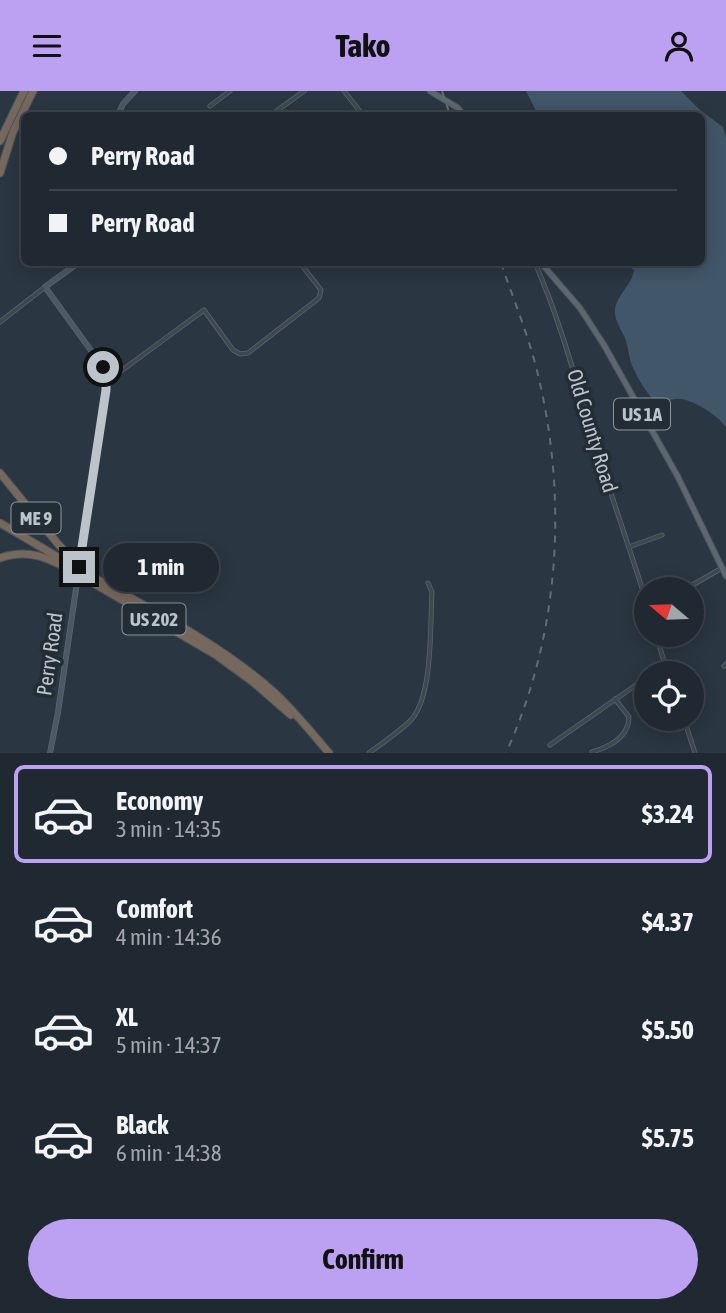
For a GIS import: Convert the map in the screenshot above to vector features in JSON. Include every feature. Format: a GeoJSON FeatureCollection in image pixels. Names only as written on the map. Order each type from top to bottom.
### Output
{"type":"FeatureCollection","features":[{"type":"Feature","properties":{"kind":"highway"},"geometry":{"type":"LineString","coordinates":[[0,141],[23,91]]}},
{"type":"Feature","properties":{"kind":"highway"},"geometry":{"type":"LineString","coordinates":[[22,112],[34,91]]}},
{"type":"Feature","properties":{"kind":"highway"},"geometry":{"type":"LineString","coordinates":[[0,173],[21,114]]}},
{"type":"Feature","properties":{"kind":"highway","name":"ME 9"},"geometry":{"type":"LineString","coordinates":[[0,474],[74,566]]}},
{"type":"Feature","properties":{"kind":"highway"},"geometry":{"type":"LineString","coordinates":[[0,526],[74,566]]}},
{"type":"Feature","properties":{"kind":"highway","name":"ME 9"},"geometry":{"type":"LineString","coordinates":[[0,526],[62,566]]}},
{"type":"Feature","properties":{"kind":"highway"},"geometry":{"type":"LineString","coordinates":[[0,558],[15,553],[31,554],[62,566]]}},
{"type":"Feature","properties":{"kind":"highway","name":"US 202"},"geometry":{"type":"LineString","coordinates":[[62,566],[74,566],[225,661],[258,686],[315,737]]}},
{"type":"Feature","properties":{"kind":"highway","name":"US 202"},"geometry":{"type":"LineString","coordinates":[[84,573],[201,639],[242,667],[286,704],[329,753]]}},
{"type":"Feature","properties":{"kind":"main road"},"geometry":{"type":"LineString","coordinates":[[430,91],[461,112]]}},
{"type":"Feature","properties":{"kind":"main road","name":"US 1A"},"geometry":{"type":"LineString","coordinates":[[544,266],[580,308],[604,345],[678,477],[726,576]]}},
{"type":"Feature","properties":{"kind":"street"},"geometry":{"type":"LineString","coordinates":[[119,112],[135,91]]}},
{"type":"Feature","properties":{"kind":"street"},"geometry":{"type":"LineString","coordinates":[[210,106],[230,91]]}},
{"type":"Feature","properties":{"kind":"street"},"geometry":{"type":"LineString","coordinates":[[275,112],[304,91]]}},
{"type":"Feature","properties":{"kind":"street"},"geometry":{"type":"LineString","coordinates":[[344,91],[361,112]]}},
{"type":"Feature","properties":{"kind":"street"},"geometry":{"type":"LineString","coordinates":[[0,321],[74,266]]}},
{"type":"Feature","properties":{"kind":"street"},"geometry":{"type":"LineString","coordinates":[[45,287],[101,363],[106,377],[117,374],[204,310],[236,353],[248,353],[317,301],[321,294],[318,286],[302,266]]}},
{"type":"Feature","properties":{"kind":"street","name":"Old County Road"},"geometry":{"type":"LineString","coordinates":[[536,266],[546,286],[638,577]]}},
{"type":"Feature","properties":{"kind":"street","name":"Perry Road"},"geometry":{"type":"LineString","coordinates":[[50,753],[101,425],[106,377]]}},
{"type":"Feature","properties":{"kind":"street"},"geometry":{"type":"LineString","coordinates":[[629,548],[662,535]]}},
{"type":"Feature","properties":{"kind":"street"},"geometry":{"type":"LineString","coordinates":[[704,578],[722,568]]}},
{"type":"Feature","properties":{"kind":"street"},"geometry":{"type":"LineString","coordinates":[[369,753],[412,719],[422,702],[427,685],[432,592],[428,583]]}},
{"type":"Feature","properties":{"kind":"street"},"geometry":{"type":"LineString","coordinates":[[550,745],[634,686]]}},
{"type":"Feature","properties":{"kind":"street"},"geometry":{"type":"LineString","coordinates":[[592,752],[608,747],[627,731],[629,717],[615,699]]}},
{"type":"Feature","properties":{"kind":"street"},"geometry":{"type":"LineString","coordinates":[[688,731],[695,753]]}},
{"type":"Feature","properties":{"kind":"water"},"geometry":{"type":"Polygon","coordinates":[[[526,91],[681,91],[703,112],[536,112],[526,91]]]}},
{"type":"Feature","properties":{"kind":"water"},"geometry":{"type":"Polygon","coordinates":[[[705,114],[723,127],[726,138],[726,427],[710,412],[688,401],[675,399],[658,405],[639,380],[615,314],[616,304],[634,270],[629,266],[705,266],[705,114]]]}},
{"type":"Feature","properties":{"kind":"railway"},"geometry":{"type":"LineString","coordinates":[[442,91],[449,112]]}},
{"type":"Feature","properties":{"kind":"railway"},"geometry":{"type":"LineString","coordinates":[[502,266],[539,379],[554,474],[555,521],[553,569],[538,663],[506,753]]}},
{"type":"Feature","properties":{"kind":"route"},"geometry":{"type":"LineString","coordinates":[[79,567],[106,390],[103,367]]}}]}
